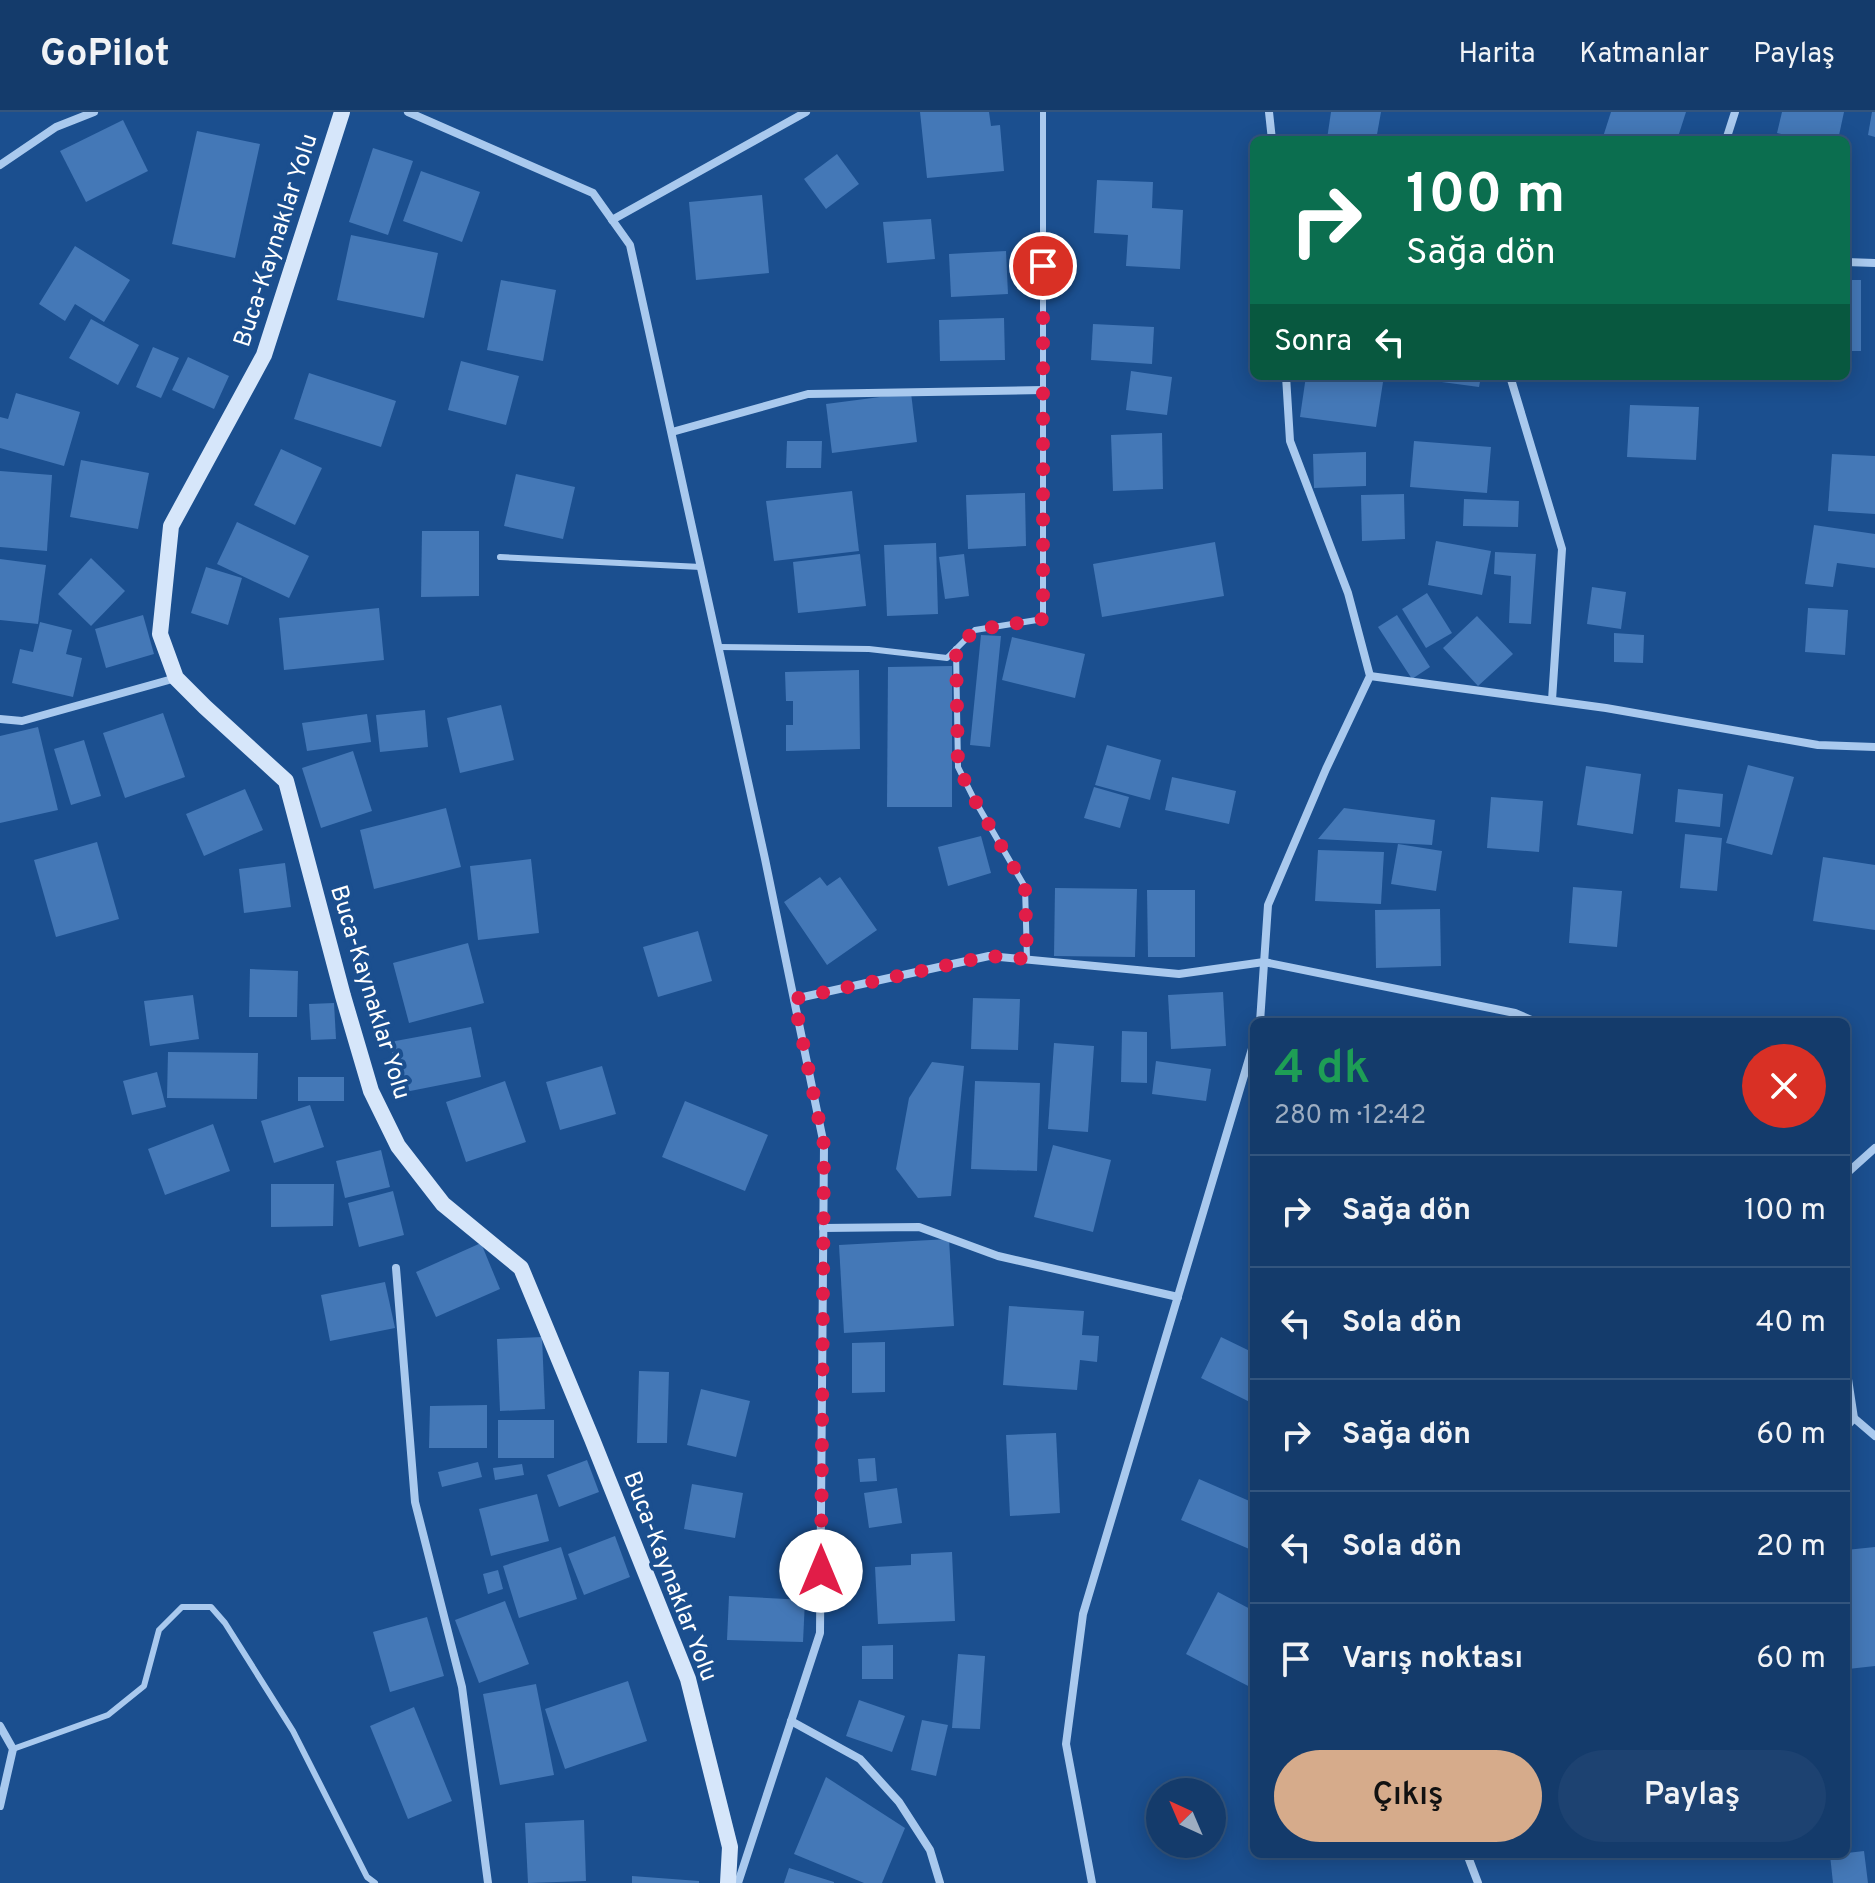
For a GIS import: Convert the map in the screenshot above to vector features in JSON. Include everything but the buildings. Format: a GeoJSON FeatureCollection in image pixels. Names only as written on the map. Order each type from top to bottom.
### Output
{"type":"FeatureCollection","features":[{"type":"Feature","properties":{"kind":"street"},"geometry":{"type":"LineString","coordinates":[[0,165],[56,127],[94,112]]}},
{"type":"Feature","properties":{"kind":"street","name":"Buca-Kaynaklar Yolu"},"geometry":{"type":"LineString","coordinates":[[342,112],[264,355],[171,526],[160,634],[176,678],[286,781],[371,1091],[398,1146],[443,1204],[521,1268],[688,1679],[730,1847],[728,1883]]}},
{"type":"Feature","properties":{"kind":"street"},"geometry":{"type":"LineString","coordinates":[[408,112],[593,193],[630,245],[824,1145],[820,1633],[738,1883]]}},
{"type":"Feature","properties":{"kind":"street"},"geometry":{"type":"LineString","coordinates":[[612,220],[806,112]]}},
{"type":"Feature","properties":{"kind":"street"},"geometry":{"type":"LineString","coordinates":[[1269,112],[1272,136]]}},
{"type":"Feature","properties":{"kind":"street"},"geometry":{"type":"LineString","coordinates":[[1727,136],[1735,112]]}},
{"type":"Feature","properties":{"kind":"street"},"geometry":{"type":"LineString","coordinates":[[1850,262],[1875,263]]}},
{"type":"Feature","properties":{"kind":"street"},"geometry":{"type":"LineString","coordinates":[[1260,1018],[1268,905],[1370,676],[1348,593],[1290,441],[1286,380]]}},
{"type":"Feature","properties":{"kind":"street"},"geometry":{"type":"LineString","coordinates":[[1511,380],[1562,549],[1552,700]]}},
{"type":"Feature","properties":{"kind":"street"},"geometry":{"type":"LineString","coordinates":[[672,432],[808,394],[1043,390]]}},
{"type":"Feature","properties":{"kind":"street"},"geometry":{"type":"LineString","coordinates":[[1370,676],[1606,708],[1818,745],[1875,747]]}},
{"type":"Feature","properties":{"kind":"street"},"geometry":{"type":"LineString","coordinates":[[0,719],[22,721],[176,678]]}},
{"type":"Feature","properties":{"kind":"street"},"geometry":{"type":"LineString","coordinates":[[794,999],[989,956],[1179,974],[1264,962],[1515,1013],[1527,1018]]}},
{"type":"Feature","properties":{"kind":"street"},"geometry":{"type":"LineString","coordinates":[[1092,1883],[1066,1744],[1083,1614],[1250,1055]]}},
{"type":"Feature","properties":{"kind":"street"},"geometry":{"type":"LineString","coordinates":[[1850,1170],[1875,1148]]}},
{"type":"Feature","properties":{"kind":"street"},"geometry":{"type":"LineString","coordinates":[[823,1228],[919,1227],[998,1256],[1178,1297]]}},
{"type":"Feature","properties":{"kind":"street"},"geometry":{"type":"LineString","coordinates":[[396,1268],[415,1502],[462,1687],[488,1883]]}},
{"type":"Feature","properties":{"kind":"street"},"geometry":{"type":"LineString","coordinates":[[1850,1392],[1854,1418],[1875,1436]]}},
{"type":"Feature","properties":{"kind":"street"},"geometry":{"type":"LineString","coordinates":[[1850,1422],[1854,1418]]}},
{"type":"Feature","properties":{"kind":"street"},"geometry":{"type":"LineString","coordinates":[[791,1721],[860,1759],[899,1802],[930,1850],[940,1883]]}},
{"type":"Feature","properties":{"kind":"street"},"geometry":{"type":"LineString","coordinates":[[0,1726],[13,1749],[0,1806]]}},
{"type":"Feature","properties":{"kind":"street"},"geometry":{"type":"LineString","coordinates":[[1469,1858],[1478,1883]]}},
{"type":"Feature","properties":{"kind":"lane"},"geometry":{"type":"LineString","coordinates":[[719,647],[869,649],[947,658],[975,630],[1043,619],[1043,112]]}},
{"type":"Feature","properties":{"kind":"lane"},"geometry":{"type":"LineString","coordinates":[[500,557],[701,567]]}},
{"type":"Feature","properties":{"kind":"lane"},"geometry":{"type":"LineString","coordinates":[[956,649],[958,767],[1025,887],[1027,959]]}},
{"type":"Feature","properties":{"kind":"lane"},"geometry":{"type":"LineString","coordinates":[[13,1749],[108,1715],[144,1686],[159,1630],[182,1607],[211,1607],[225,1623],[293,1731],[367,1877],[375,1883]]}},
{"type":"Feature","properties":{"kind":"route"},"geometry":{"type":"LineString","coordinates":[[821,1571],[824,1145],[794,999],[989,956],[1027,959],[1025,887],[958,767],[956,649],[975,630],[1043,619],[1043,266]]}}]}
